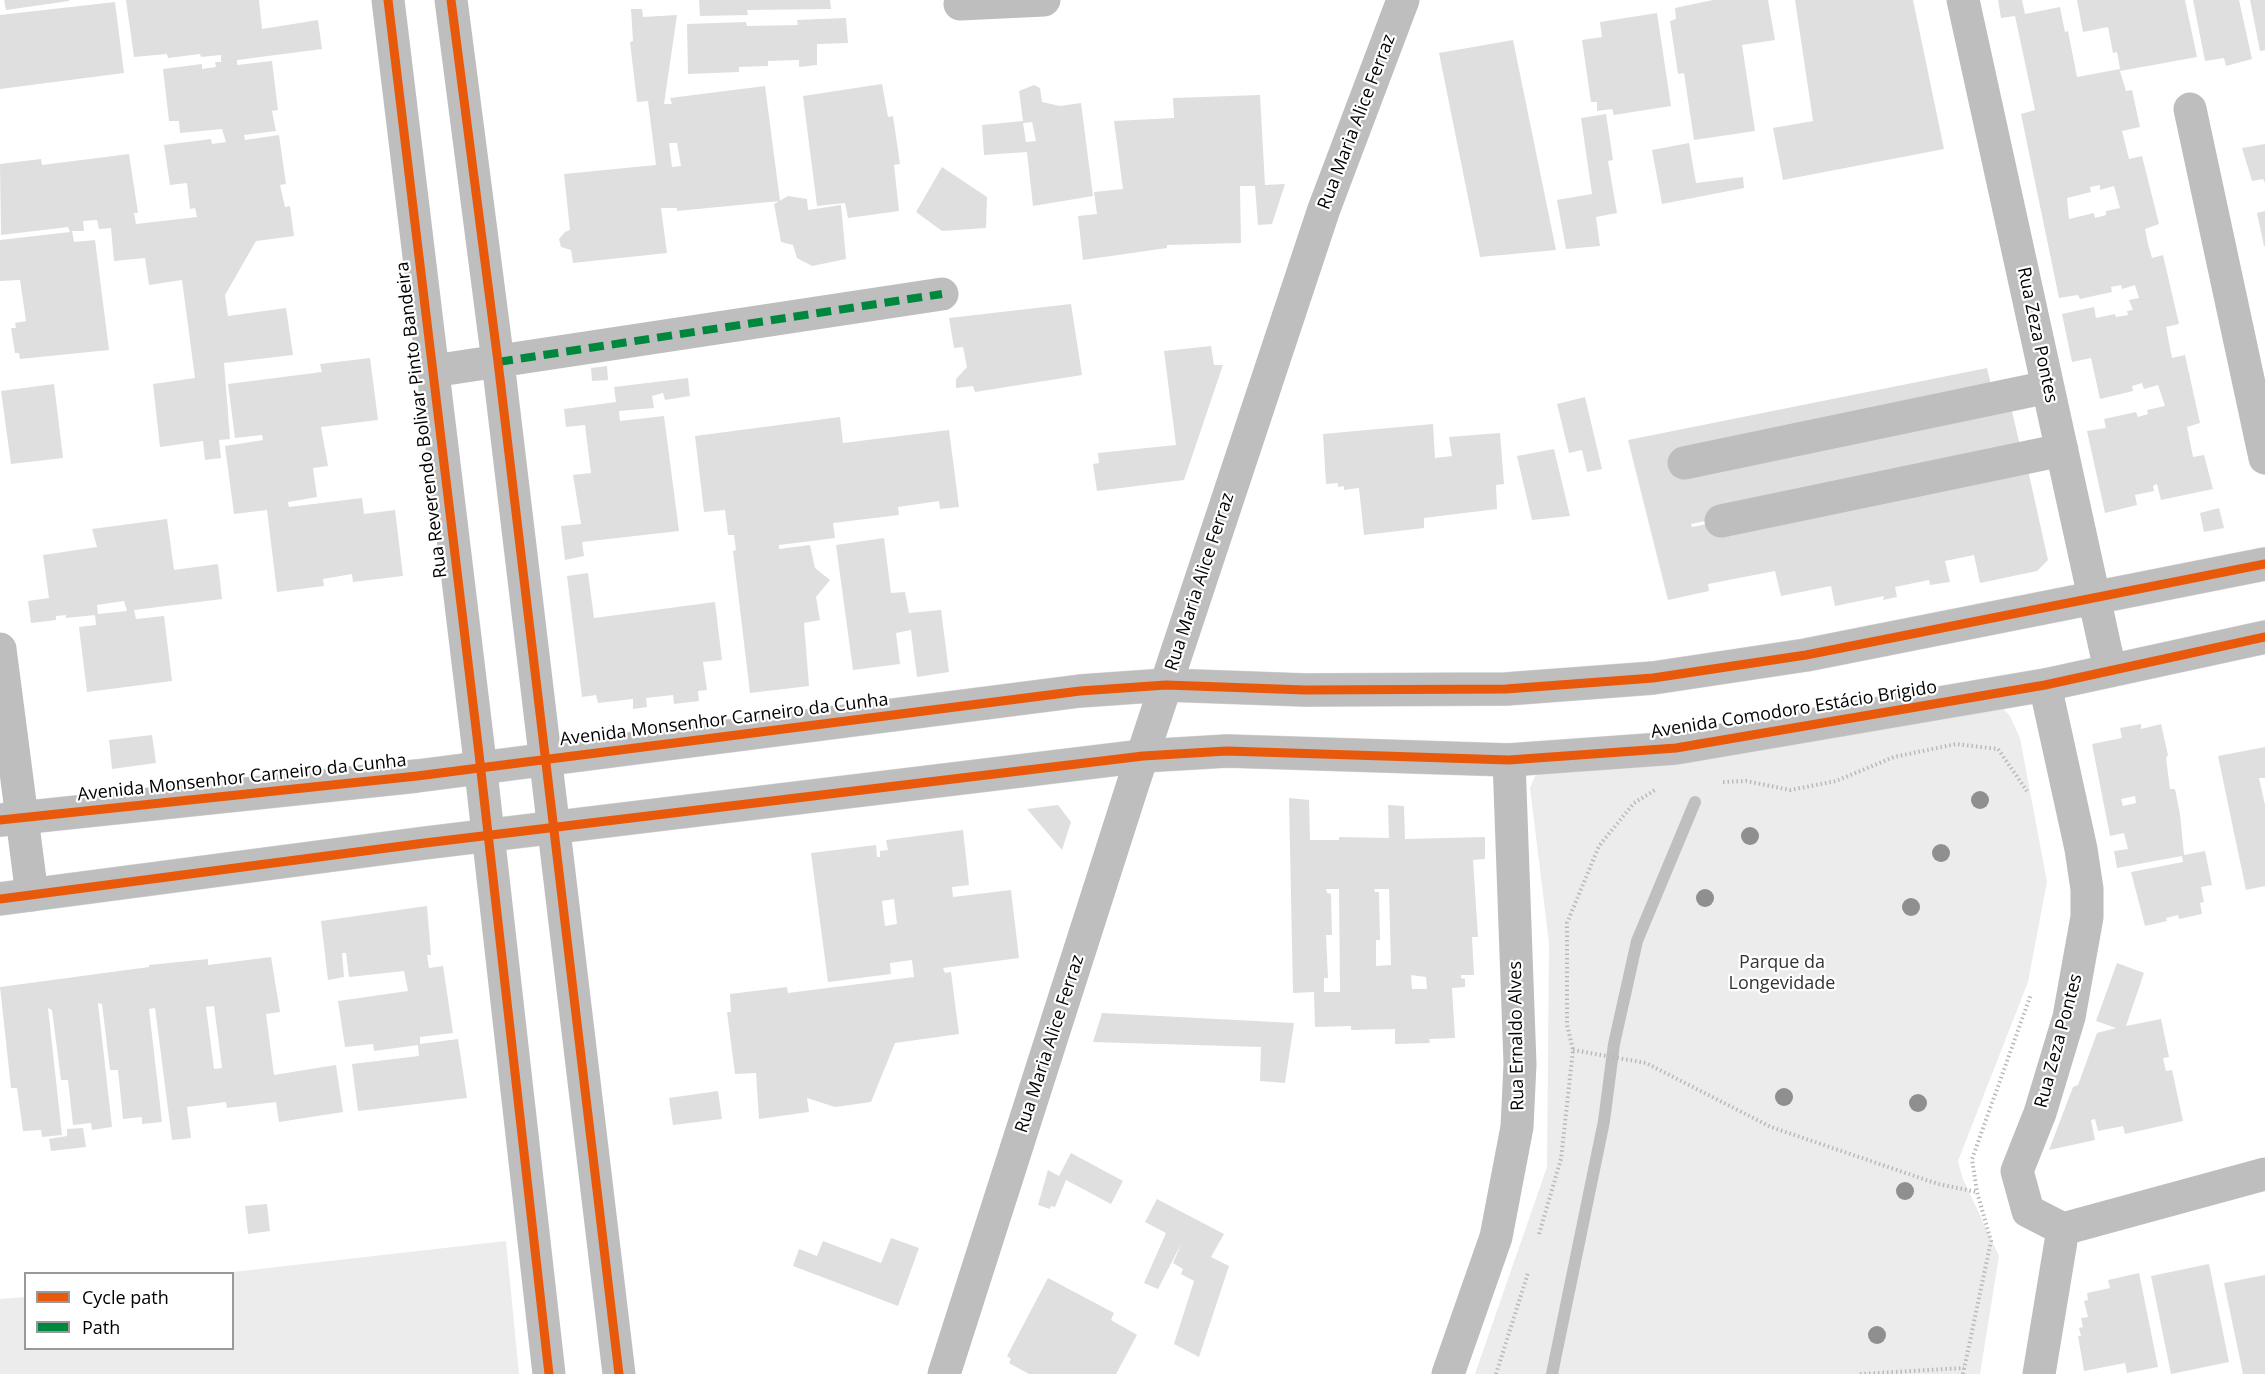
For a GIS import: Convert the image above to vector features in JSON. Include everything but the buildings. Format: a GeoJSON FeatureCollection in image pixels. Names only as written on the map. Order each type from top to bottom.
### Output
{"type":"FeatureCollection","features":[{"type":"Feature","properties":{"kind":"street","name":"Rua Reverendo Bolivar Pinto Bandeira"},"geometry":{"type":"LineString","coordinates":[[388,0],[481,767],[549,1374]]}},
{"type":"Feature","properties":{"kind":"street"},"geometry":{"type":"LineString","coordinates":[[451,0],[498,362],[619,1374]]}},
{"type":"Feature","properties":{"kind":"street"},"geometry":{"type":"LineString","coordinates":[[960,4],[1044,0]]}},
{"type":"Feature","properties":{"kind":"street","name":"Rua Maria Alice Ferraz"},"geometry":{"type":"LineString","coordinates":[[944,1374],[1166,685],[1324,208],[1402,0]]}},
{"type":"Feature","properties":{"kind":"street","name":"Rua Zeza Pontes"},"geometry":{"type":"LineString","coordinates":[[1963,0],[2110,670]]}},
{"type":"Feature","properties":{"kind":"street"},"geometry":{"type":"LineString","coordinates":[[2190,109],[2265,458]]}},
{"type":"Feature","properties":{"kind":"street"},"geometry":{"type":"LineString","coordinates":[[433,371],[942,294]]}},
{"type":"Feature","properties":{"kind":"street"},"geometry":{"type":"LineString","coordinates":[[1684,463],[2048,387]]}},
{"type":"Feature","properties":{"kind":"street"},"geometry":{"type":"LineString","coordinates":[[1721,521],[2062,450]]}},
{"type":"Feature","properties":{"kind":"street"},"geometry":{"type":"LineString","coordinates":[[1166,685],[1384,691],[1506,689],[1653,678],[1806,655],[2265,564]]}},
{"type":"Feature","properties":{"kind":"street","name":"Avenida Comodoro Estácio Brigido"},"geometry":{"type":"LineString","coordinates":[[1143,756],[1227,751],[1509,760],[1676,748],[2045,685],[2265,637]]}},
{"type":"Feature","properties":{"kind":"street"},"geometry":{"type":"LineString","coordinates":[[0,649],[11,819],[32,896]]}},
{"type":"Feature","properties":{"kind":"street","name":"Avenida Monsenhor Carneiro da Cunha"},"geometry":{"type":"LineString","coordinates":[[11,819],[481,767],[1068,693],[1166,685]]}},
{"type":"Feature","properties":{"kind":"street","name":"Rua Zeza Pontes"},"geometry":{"type":"LineString","coordinates":[[2045,685],[2081,849],[2087,889],[2087,917],[2069,1017],[2040,1113],[2016,1171],[2028,1211],[2063,1229]]}},
{"type":"Feature","properties":{"kind":"street"},"geometry":{"type":"LineString","coordinates":[[0,899],[489,836],[1143,756]]}},
{"type":"Feature","properties":{"kind":"street","name":"Rua Ernaldo Alves"},"geometry":{"type":"LineString","coordinates":[[1448,1374],[1496,1237],[1517,1127],[1520,1064],[1509,760]]}},
{"type":"Feature","properties":{"kind":"street"},"geometry":{"type":"LineString","coordinates":[[2039,1374],[2063,1229],[2265,1174]]}},
{"type":"Feature","properties":{"kind":"path"},"geometry":{"type":"LineString","coordinates":[[1712,782],[1746,781],[1790,790],[1836,781],[1894,757],[1956,744],[1998,749],[2029,795]]}},
{"type":"Feature","properties":{"kind":"path"},"geometry":{"type":"LineString","coordinates":[[1599,846],[1634,803],[1658,789]]}},
{"type":"Feature","properties":{"kind":"path"},"geometry":{"type":"LineString","coordinates":[[1963,1374],[1991,1241],[1977,1192],[1972,1159],[2033,990]]}},
{"type":"Feature","properties":{"kind":"path"},"geometry":{"type":"LineString","coordinates":[[1573,1050],[1646,1063],[1772,1127],[1938,1184],[1977,1192]]}},
{"type":"Feature","properties":{"kind":"path"},"geometry":{"type":"LineString","coordinates":[[1860,1374],[1964,1368]]}},
{"type":"Feature","properties":{"kind":"green space","name":"Parque da Longevidade"},"geometry":{"type":"Polygon","coordinates":[[[1995,700],[2010,716],[2020,738],[2047,882],[2028,982],[1958,1161],[1963,1179],[1999,1256],[1980,1374],[1475,1374],[1547,1167],[1549,943],[1530,788],[1535,776],[1544,772],[1995,700]]]}},
{"type":"Feature","properties":{"kind":"green space"},"geometry":{"type":"Polygon","coordinates":[[[506,1241],[519,1374],[0,1374],[0,1299],[24,1297],[24,1350],[234,1350],[233,1272],[506,1241]]]}},
{"type":"Feature","properties":{"kind":"waterway"},"geometry":{"type":"LineString","coordinates":[[1552,1374],[1604,1121],[1614,1044],[1637,941],[1695,802]]}},
{"type":"Feature","properties":{"kind":"marked path"},"geometry":{"type":"LineString","coordinates":[[498,362],[942,294]]}},
{"type":"Feature","properties":{"kind":"cycle path"},"geometry":{"type":"LineString","coordinates":[[388,0],[478,745],[549,1374]]}},
{"type":"Feature","properties":{"kind":"cycle path"},"geometry":{"type":"LineString","coordinates":[[451,0],[498,362],[619,1374]]}},
{"type":"Feature","properties":{"kind":"cycle path"},"geometry":{"type":"LineString","coordinates":[[0,820],[417,776],[1080,691],[1166,685],[1305,690],[1506,689],[1653,678],[1806,655],[2265,564]]}},
{"type":"Feature","properties":{"kind":"cycle path"},"geometry":{"type":"LineString","coordinates":[[0,899],[425,843],[1143,756],[1227,751],[1509,760],[1676,748],[2045,685],[2265,637]]}}]}
